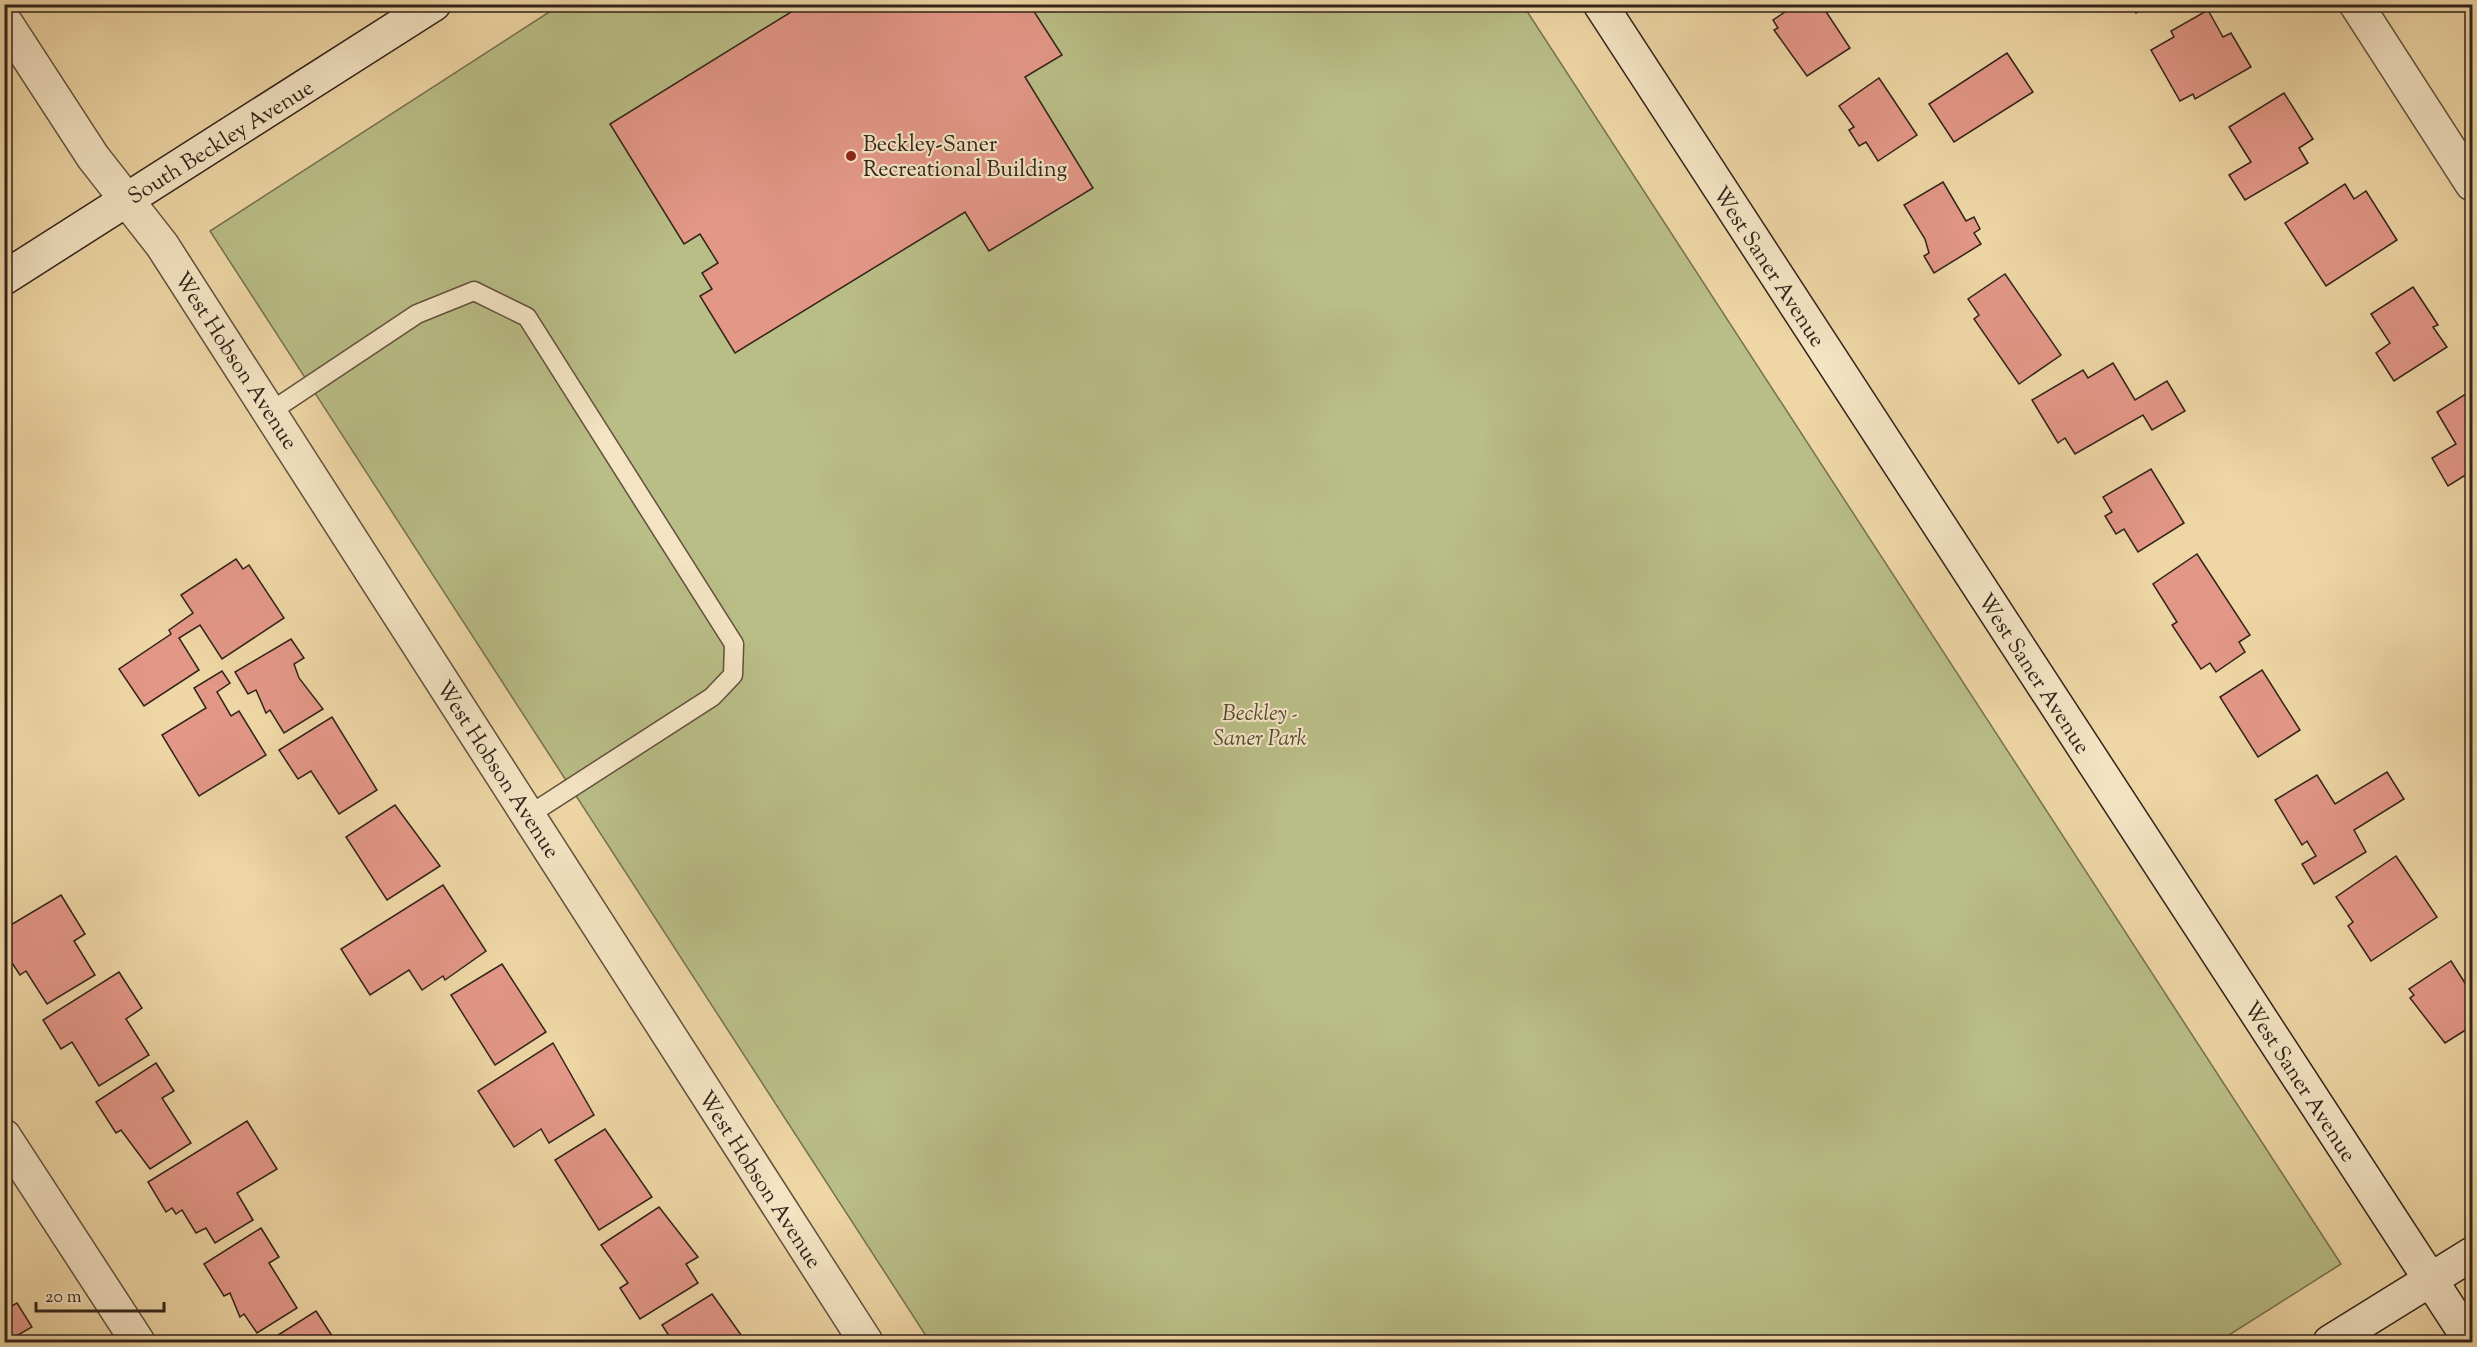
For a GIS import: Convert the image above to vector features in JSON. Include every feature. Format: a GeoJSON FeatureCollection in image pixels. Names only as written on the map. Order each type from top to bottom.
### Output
{"type":"FeatureCollection","features":[{"type":"Feature","properties":{"kind":"street","name":"South Beckley Avenue"},"geometry":{"type":"LineString","coordinates":[[4,278],[434,4]]}},
{"type":"Feature","properties":{"kind":"street","name":"West Saner Avenue"},"geometry":{"type":"LineString","coordinates":[[1600,4],[2471,1342]]}},
{"type":"Feature","properties":{"kind":"street"},"geometry":{"type":"LineString","coordinates":[[2356,4],[2472,184]]}},
{"type":"Feature","properties":{"kind":"street","name":"West Hobson Avenue"},"geometry":{"type":"LineString","coordinates":[[4,20],[93,157],[162,245],[866,1342]]}},
{"type":"Feature","properties":{"kind":"street"},"geometry":{"type":"LineString","coordinates":[[4,1136],[138,1342]]}},
{"type":"Feature","properties":{"kind":"street"},"geometry":{"type":"LineString","coordinates":[[2336,1341],[2472,1254]]}},
{"type":"Feature","properties":{"kind":"lane"},"geometry":{"type":"LineString","coordinates":[[270,412],[417,314],[474,291],[527,317],[734,644],[734,675],[712,697],[529,815]]}},
{"type":"Feature","properties":{"kind":"green space","name":"Beckley - Saner Park"},"geometry":{"type":"Polygon","coordinates":[[[560,5],[1523,5],[2341,1264],[2218,1342],[930,1342],[210,231],[560,5]]]}},
{"type":"Feature","properties":{"kind":"building","name":"Beckley-Saner Recreational Building"},"geometry":{"type":"Polygon","coordinates":[[[804,4],[1043,4],[1033,10],[1062,55],[1025,77],[1093,188],[989,251],[965,212],[735,353],[700,296],[712,289],[702,273],[718,263],[700,234],[684,244],[610,124],[804,4]]]}},
{"type":"Feature","properties":{"kind":"building"},"geometry":{"type":"Polygon","coordinates":[[[1797,4],[1821,4],[1850,48],[1807,76],[1774,30],[1778,28],[1773,20],[1797,4]]]}},
{"type":"Feature","properties":{"kind":"building"},"geometry":{"type":"Polygon","coordinates":[[[2130,4],[2150,4],[2136,13],[2130,4]]]}},
{"type":"Feature","properties":{"kind":"building"},"geometry":{"type":"Polygon","coordinates":[[[2208,10],[2223,37],[2231,33],[2251,67],[2195,99],[2193,94],[2180,101],[2151,50],[2174,37],[2171,31],[2208,10]]]}},
{"type":"Feature","properties":{"kind":"building"},"geometry":{"type":"Polygon","coordinates":[[[2007,53],[2033,92],[1954,142],[1929,104],[2007,53]]]}},
{"type":"Feature","properties":{"kind":"building"},"geometry":{"type":"Polygon","coordinates":[[[1879,78],[1917,135],[1878,161],[1866,142],[1859,146],[1849,130],[1854,127],[1839,106],[1879,78]]]}},
{"type":"Feature","properties":{"kind":"building"},"geometry":{"type":"Polygon","coordinates":[[[2284,93],[2313,139],[2299,148],[2308,163],[2245,200],[2229,175],[2251,162],[2229,127],[2284,93]]]}},
{"type":"Feature","properties":{"kind":"building"},"geometry":{"type":"Polygon","coordinates":[[[1943,182],[1966,221],[1974,217],[1980,229],[1974,233],[1981,244],[1934,273],[1924,256],[1929,253],[1925,239],[1904,205],[1943,182]]]}},
{"type":"Feature","properties":{"kind":"building"},"geometry":{"type":"Polygon","coordinates":[[[2345,184],[2354,199],[2366,191],[2397,240],[2326,286],[2285,223],[2345,184]]]}},
{"type":"Feature","properties":{"kind":"building"},"geometry":{"type":"Polygon","coordinates":[[[2005,274],[2061,355],[2019,384],[1974,319],[1979,315],[1968,299],[2005,274]]]}},
{"type":"Feature","properties":{"kind":"building"},"geometry":{"type":"Polygon","coordinates":[[[2413,287],[2438,325],[2433,327],[2447,347],[2394,381],[2376,353],[2390,343],[2371,314],[2413,287]]]}},
{"type":"Feature","properties":{"kind":"building"},"geometry":{"type":"Polygon","coordinates":[[[2113,363],[2135,400],[2167,381],[2185,411],[2152,430],[2143,415],[2075,454],[2065,438],[2058,443],[2032,400],[2083,370],[2088,378],[2113,363]]]}},
{"type":"Feature","properties":{"kind":"building"},"geometry":{"type":"Polygon","coordinates":[[[2472,390],[2472,471],[2448,486],[2432,458],[2456,444],[2437,412],[2472,390]]]}},
{"type":"Feature","properties":{"kind":"building"},"geometry":{"type":"Polygon","coordinates":[[[2151,469],[2184,523],[2138,552],[2124,529],[2116,534],[2105,516],[2112,512],[2103,497],[2151,469]]]}},
{"type":"Feature","properties":{"kind":"building"},"geometry":{"type":"Polygon","coordinates":[[[2197,554],[2250,635],[2239,642],[2245,652],[2216,672],[2210,663],[2201,669],[2172,625],[2177,622],[2153,584],[2197,554]]]}},
{"type":"Feature","properties":{"kind":"building"},"geometry":{"type":"Polygon","coordinates":[[[236,559],[243,569],[249,565],[284,618],[222,659],[200,625],[179,638],[199,670],[144,706],[119,669],[171,634],[169,630],[193,613],[181,595],[236,559]]]}},
{"type":"Feature","properties":{"kind":"building"},"geometry":{"type":"Polygon","coordinates":[[[291,639],[304,658],[294,664],[299,678],[323,709],[284,733],[270,710],[266,713],[256,690],[248,694],[235,672],[291,639]]]}},
{"type":"Feature","properties":{"kind":"building"},"geometry":{"type":"Polygon","coordinates":[[[2262,670],[2300,730],[2258,757],[2220,697],[2262,670]]]}},
{"type":"Feature","properties":{"kind":"building"},"geometry":{"type":"Polygon","coordinates":[[[222,671],[230,683],[217,692],[231,716],[239,711],[266,755],[199,796],[162,735],[206,708],[194,688],[222,671]]]}},
{"type":"Feature","properties":{"kind":"building"},"geometry":{"type":"Polygon","coordinates":[[[332,717],[377,790],[339,814],[311,771],[298,779],[279,750],[332,717]]]}},
{"type":"Feature","properties":{"kind":"building"},"geometry":{"type":"Polygon","coordinates":[[[2387,772],[2404,799],[2354,830],[2366,852],[2314,884],[2302,864],[2316,856],[2307,841],[2302,845],[2275,800],[2317,775],[2335,804],[2387,772]]]}},
{"type":"Feature","properties":{"kind":"building"},"geometry":{"type":"Polygon","coordinates":[[[395,805],[440,866],[387,900],[346,837],[395,805]]]}},
{"type":"Feature","properties":{"kind":"building"},"geometry":{"type":"Polygon","coordinates":[[[2396,856],[2437,917],[2371,961],[2348,926],[2353,922],[2336,897],[2396,856]]]}},
{"type":"Feature","properties":{"kind":"building"},"geometry":{"type":"Polygon","coordinates":[[[443,885],[486,951],[445,980],[443,976],[422,990],[409,970],[370,995],[341,949],[443,885]]]}},
{"type":"Feature","properties":{"kind":"building"},"geometry":{"type":"Polygon","coordinates":[[[61,895],[85,934],[74,941],[95,975],[47,1004],[26,971],[20,975],[4,951],[4,929],[61,895]]]}},
{"type":"Feature","properties":{"kind":"building"},"geometry":{"type":"Polygon","coordinates":[[[2451,961],[2472,994],[2472,1026],[2445,1043],[2410,998],[2414,995],[2409,989],[2451,961]]]}},
{"type":"Feature","properties":{"kind":"building"},"geometry":{"type":"Polygon","coordinates":[[[502,964],[546,1032],[495,1065],[451,995],[502,964]]]}},
{"type":"Feature","properties":{"kind":"building"},"geometry":{"type":"Polygon","coordinates":[[[119,972],[142,1008],[126,1019],[149,1055],[99,1086],[72,1042],[61,1049],[43,1020],[119,972]]]}},
{"type":"Feature","properties":{"kind":"building"},"geometry":{"type":"Polygon","coordinates":[[[553,1043],[594,1115],[549,1143],[541,1129],[514,1147],[478,1091],[553,1043]]]}},
{"type":"Feature","properties":{"kind":"building"},"geometry":{"type":"Polygon","coordinates":[[[156,1063],[174,1091],[162,1098],[191,1143],[150,1169],[121,1130],[116,1133],[96,1102],[156,1063]]]}},
{"type":"Feature","properties":{"kind":"building"},"geometry":{"type":"Polygon","coordinates":[[[247,1121],[277,1169],[237,1193],[253,1220],[215,1243],[206,1228],[196,1233],[182,1210],[176,1214],[172,1208],[166,1212],[148,1182],[247,1121]]]}},
{"type":"Feature","properties":{"kind":"building"},"geometry":{"type":"Polygon","coordinates":[[[605,1129],[652,1197],[599,1230],[555,1160],[605,1129]]]}},
{"type":"Feature","properties":{"kind":"building"},"geometry":{"type":"Polygon","coordinates":[[[659,1207],[698,1257],[686,1264],[698,1283],[640,1319],[620,1288],[628,1283],[601,1245],[659,1207]]]}},
{"type":"Feature","properties":{"kind":"building"},"geometry":{"type":"Polygon","coordinates":[[[261,1228],[279,1257],[269,1263],[297,1308],[257,1333],[244,1314],[240,1317],[230,1293],[224,1296],[204,1264],[261,1228]]]}},
{"type":"Feature","properties":{"kind":"building"},"geometry":{"type":"Polygon","coordinates":[[[712,1294],[746,1342],[673,1342],[662,1325],[712,1294]]]}},
{"type":"Feature","properties":{"kind":"building"},"geometry":{"type":"Polygon","coordinates":[[[17,1303],[32,1327],[16,1336],[20,1342],[4,1342],[4,1310],[17,1303]]]}},
{"type":"Feature","properties":{"kind":"building"},"geometry":{"type":"Polygon","coordinates":[[[316,1311],[336,1342],[267,1342],[316,1311]]]}},
{"type":"Feature","properties":{"kind":"place","name":"Beckley-Saner Recreational Building"},"geometry":{"type":"Point","coordinates":[851,156]}}]}
